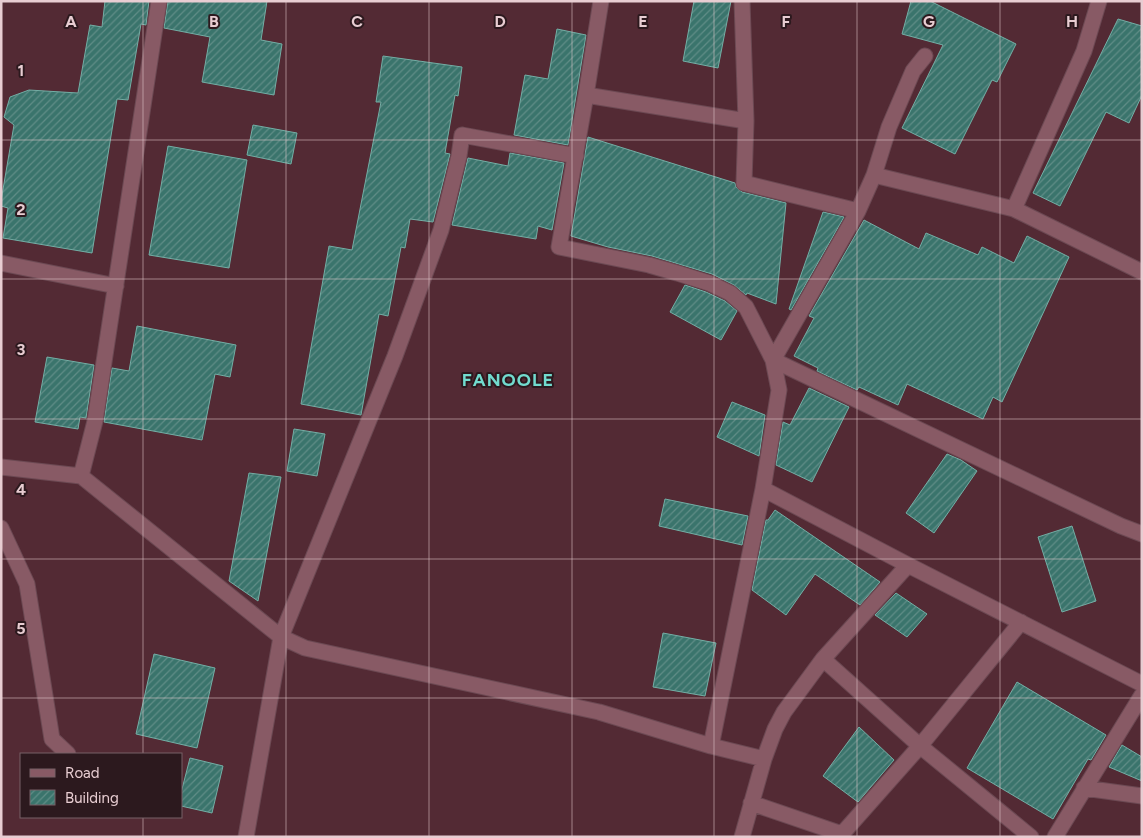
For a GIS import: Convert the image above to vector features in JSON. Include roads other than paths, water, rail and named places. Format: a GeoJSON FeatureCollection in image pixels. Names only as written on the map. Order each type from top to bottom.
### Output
{"type":"FeatureCollection","features":[{"type":"Feature","properties":{"kind":"street"},"geometry":{"type":"LineString","coordinates":[[81,476],[95,421],[159,1]]}},
{"type":"Feature","properties":{"kind":"street"},"geometry":{"type":"LineString","coordinates":[[601,1],[559,247],[649,265],[709,283],[730,293],[746,307],[773,360],[779,390],[763,489],[711,746]]}},
{"type":"Feature","properties":{"kind":"street"},"geometry":{"type":"LineString","coordinates":[[742,1],[746,121],[744,183],[858,211]]}},
{"type":"Feature","properties":{"kind":"street"},"geometry":{"type":"LineString","coordinates":[[1014,209],[1084,51],[1099,1]]}},
{"type":"Feature","properties":{"kind":"street"},"geometry":{"type":"LineString","coordinates":[[773,360],[858,211],[874,175],[889,127],[913,71],[925,56]]}},
{"type":"Feature","properties":{"kind":"street"},"geometry":{"type":"LineString","coordinates":[[586,95],[746,121]]}},
{"type":"Feature","properties":{"kind":"street"},"geometry":{"type":"LineString","coordinates":[[246,837],[281,637],[395,356],[441,230],[459,156],[462,135],[576,156]]}},
{"type":"Feature","properties":{"kind":"street"},"geometry":{"type":"LineString","coordinates":[[874,175],[1014,209],[1142,272]]}},
{"type":"Feature","properties":{"kind":"street"},"geometry":{"type":"LineString","coordinates":[[1,263],[116,286]]}},
{"type":"Feature","properties":{"kind":"street"},"geometry":{"type":"LineString","coordinates":[[773,360],[1121,526],[1142,534]]}},
{"type":"Feature","properties":{"kind":"street"},"geometry":{"type":"LineString","coordinates":[[1,467],[81,476],[281,637],[305,648],[598,712],[711,746],[764,759]]}},
{"type":"Feature","properties":{"kind":"street"},"geometry":{"type":"LineString","coordinates":[[763,489],[1142,684]]}},
{"type":"Feature","properties":{"kind":"street"},"geometry":{"type":"LineString","coordinates":[[1,528],[27,584],[52,739],[67,753]]}},
{"type":"Feature","properties":{"kind":"street"},"geometry":{"type":"LineString","coordinates":[[742,837],[764,759],[775,729],[784,712],[823,659],[908,565]]}},
{"type":"Feature","properties":{"kind":"street"},"geometry":{"type":"LineString","coordinates":[[752,803],[842,834],[920,746],[1021,622]]}},
{"type":"Feature","properties":{"kind":"street"},"geometry":{"type":"LineString","coordinates":[[823,659],[920,746],[1031,837]]}},
{"type":"Feature","properties":{"kind":"street"},"geometry":{"type":"LineString","coordinates":[[1058,836],[1084,788],[1142,695]]}},
{"type":"Feature","properties":{"kind":"street"},"geometry":{"type":"LineString","coordinates":[[1084,788],[1142,796]]}},
{"type":"Feature","properties":{"kind":"district","name":"FANOOLE"},"geometry":{"type":"Point","coordinates":[508,380]}}]}
